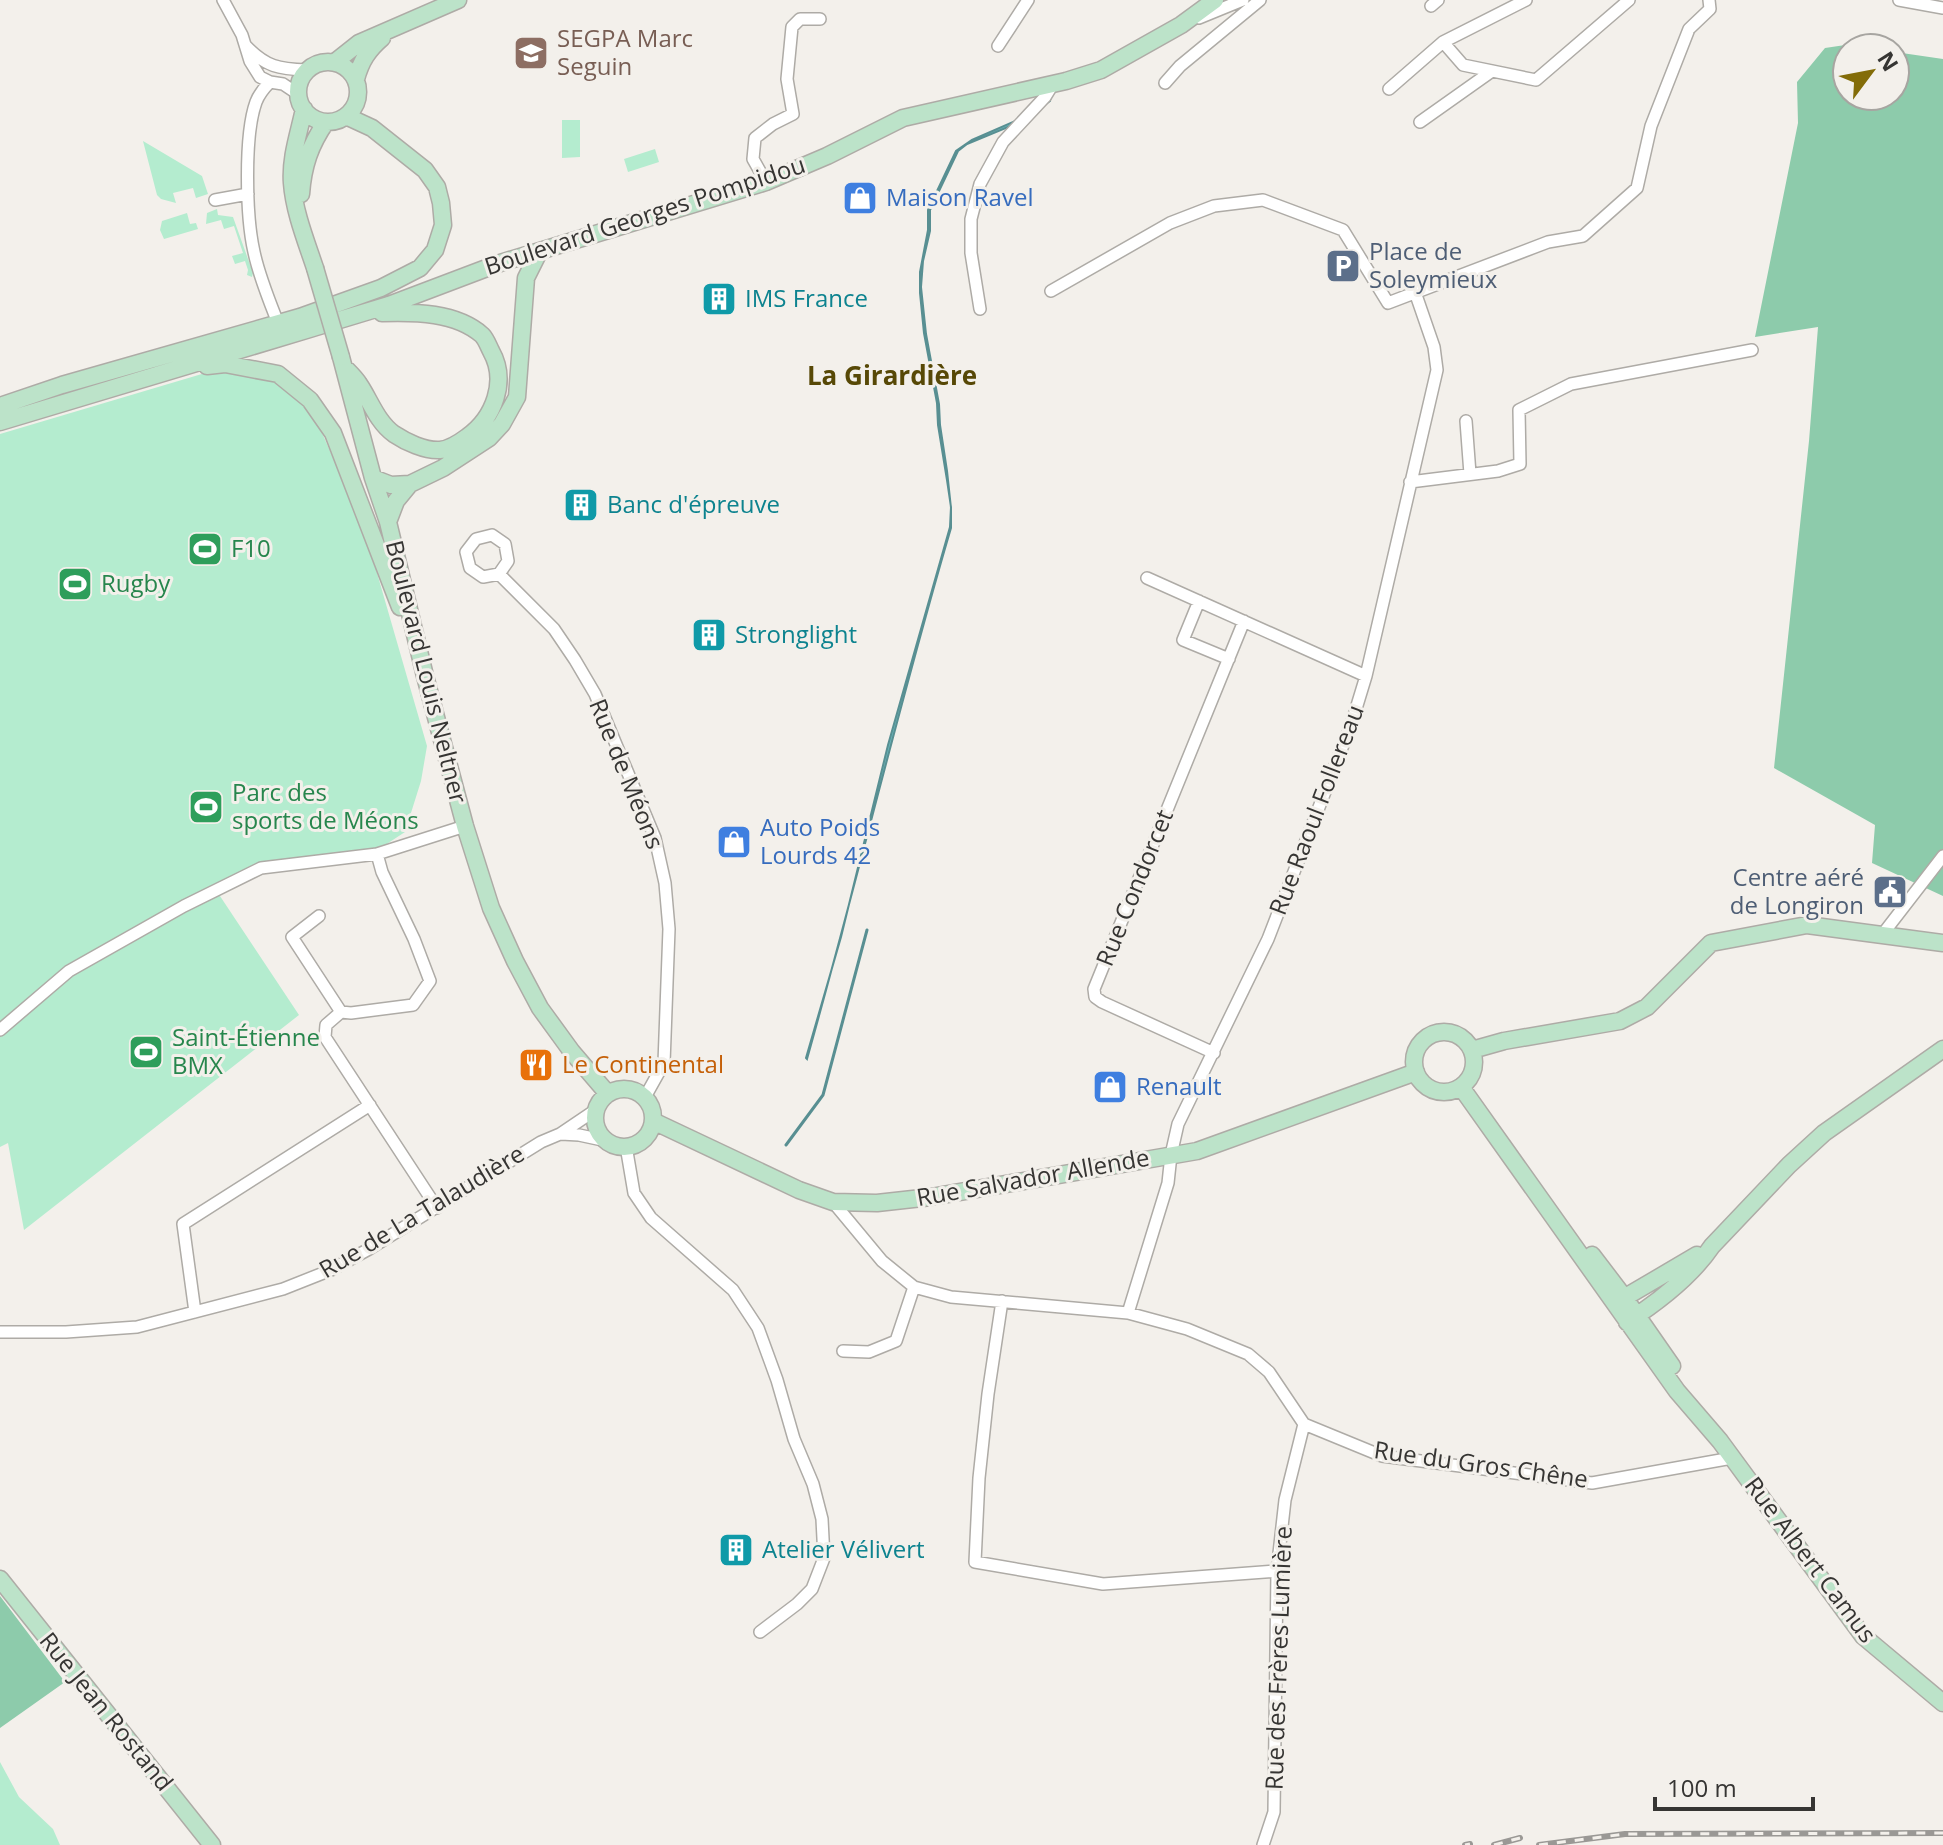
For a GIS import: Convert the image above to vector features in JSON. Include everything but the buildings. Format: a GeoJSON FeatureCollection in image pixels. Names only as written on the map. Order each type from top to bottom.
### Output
{"type":"FeatureCollection","features":[{"type":"Feature","properties":{"kind":"street"},"geometry":{"type":"LineString","coordinates":[[223,0],[260,77],[283,84],[310,115],[326,122],[346,116],[358,100],[356,79],[344,65],[335,62],[315,64],[307,70],[299,85],[301,102]]}},
{"type":"Feature","properties":{"kind":"street"},"geometry":{"type":"LineString","coordinates":[[335,62],[359,43],[458,0]]}},
{"type":"Feature","properties":{"kind":"street"},"geometry":{"type":"LineString","coordinates":[[998,46],[1028,0]]}},
{"type":"Feature","properties":{"kind":"street","name":"Boulevard Georges Pompidou"},"geometry":{"type":"LineString","coordinates":[[301,324],[389,305],[471,273],[766,182],[903,118],[1101,70],[1181,25],[1215,0]]}},
{"type":"Feature","properties":{"kind":"street"},"geometry":{"type":"LineString","coordinates":[[1181,25],[1243,0]]}},
{"type":"Feature","properties":{"kind":"street"},"geometry":{"type":"LineString","coordinates":[[1165,83],[1180,66],[1260,0]]}},
{"type":"Feature","properties":{"kind":"street"},"geometry":{"type":"LineString","coordinates":[[1389,89],[1443,42],[1526,0]]}},
{"type":"Feature","properties":{"kind":"street"},"geometry":{"type":"LineString","coordinates":[[1443,42],[1463,65],[1536,80],[1629,0]]}},
{"type":"Feature","properties":{"kind":"street"},"geometry":{"type":"LineString","coordinates":[[1051,291],[1170,223],[1214,206],[1263,200],[1343,230],[1388,303],[1548,242],[1583,236],[1637,188],[1651,126],[1689,29],[1710,9],[1709,0]]}},
{"type":"Feature","properties":{"kind":"street"},"geometry":{"type":"LineString","coordinates":[[1899,0],[1943,8]]}},
{"type":"Feature","properties":{"kind":"street"},"geometry":{"type":"LineString","coordinates":[[766,182],[753,159],[755,138],[793,114],[787,79],[792,27],[800,19],[820,19]]}},
{"type":"Feature","properties":{"kind":"street"},"geometry":{"type":"LineString","coordinates":[[356,79],[372,46],[394,28]]}},
{"type":"Feature","properties":{"kind":"street"},"geometry":{"type":"LineString","coordinates":[[246,45],[259,59],[272,66],[307,70]]}},
{"type":"Feature","properties":{"kind":"street"},"geometry":{"type":"LineString","coordinates":[[1420,122],[1492,71]]}},
{"type":"Feature","properties":{"kind":"street"},"geometry":{"type":"LineString","coordinates":[[270,82],[255,103],[249,138],[248,194],[253,249],[278,323]]}},
{"type":"Feature","properties":{"kind":"street"},"geometry":{"type":"LineString","coordinates":[[980,309],[971,253],[971,219],[980,184],[1003,142],[1045,97],[1053,84]]}},
{"type":"Feature","properties":{"kind":"street","name":"Boulevard Louis Neltner"},"geometry":{"type":"LineString","coordinates":[[301,102],[292,161],[292,185],[388,522],[465,826],[491,908],[521,973],[540,1008],[608,1094]]}},
{"type":"Feature","properties":{"kind":"street"},"geometry":{"type":"LineString","coordinates":[[0,422],[153,375],[301,324],[420,268],[435,250],[443,225],[437,187],[425,170],[372,128],[346,116]]}},
{"type":"Feature","properties":{"kind":"street","name":"Boulevard Louis Neltner"},"geometry":{"type":"LineString","coordinates":[[301,224],[304,170],[313,140],[326,122]]}},
{"type":"Feature","properties":{"kind":"street"},"geometry":{"type":"LineString","coordinates":[[215,200],[248,194]]}},
{"type":"Feature","properties":{"kind":"street"},"geometry":{"type":"LineString","coordinates":[[373,478],[391,485],[410,484],[443,468],[489,438],[502,424],[517,397],[526,278],[539,252]]}},
{"type":"Feature","properties":{"kind":"street","name":"Rue Raoul Follereau"},"geometry":{"type":"LineString","coordinates":[[1128,1313],[1168,1183],[1178,1124],[1268,939],[1352,722],[1366,676],[1437,370],[1434,347],[1415,292]]}},
{"type":"Feature","properties":{"kind":"street"},"geometry":{"type":"LineString","coordinates":[[0,406],[278,323],[301,324],[405,312],[442,316],[469,326],[484,337],[495,357],[499,378],[487,418],[456,445],[439,450],[421,447],[392,433],[375,413],[359,383],[342,361]]}},
{"type":"Feature","properties":{"kind":"street"},"geometry":{"type":"LineString","coordinates":[[1410,482],[1498,471],[1520,464],[1519,410],[1571,384],[1752,350]]}},
{"type":"Feature","properties":{"kind":"street"},"geometry":{"type":"LineString","coordinates":[[153,375],[225,364],[278,374],[310,400],[333,433],[425,676]]}},
{"type":"Feature","properties":{"kind":"street"},"geometry":{"type":"LineString","coordinates":[[1466,421],[1470,474]]}},
{"type":"Feature","properties":{"kind":"street"},"geometry":{"type":"LineString","coordinates":[[388,522],[396,501],[410,484]]}},
{"type":"Feature","properties":{"kind":"street","name":"Rue de Méons"},"geometry":{"type":"LineString","coordinates":[[499,574],[554,629],[575,660],[595,694],[655,838],[665,883],[669,929],[664,1063],[645,1097]]}},
{"type":"Feature","properties":{"kind":"street"},"geometry":{"type":"LineString","coordinates":[[1147,578],[1366,676]]}},
{"type":"Feature","properties":{"kind":"street"},"geometry":{"type":"LineString","coordinates":[[1199,601],[1183,640],[1229,659]]}},
{"type":"Feature","properties":{"kind":"street","name":"Rue Condorcet"},"geometry":{"type":"LineString","coordinates":[[1214,1053],[1102,1002],[1095,997],[1094,989],[1244,621]]}},
{"type":"Feature","properties":{"kind":"street"},"geometry":{"type":"LineString","coordinates":[[0,1030],[69,971],[184,906],[261,868],[377,854],[465,826]]}},
{"type":"Feature","properties":{"kind":"street"},"geometry":{"type":"LineString","coordinates":[[377,854],[430,981],[413,1005],[341,1012],[326,1025],[325,1037],[437,1208]]}},
{"type":"Feature","properties":{"kind":"street"},"geometry":{"type":"LineString","coordinates":[[1882,935],[1943,856]]}},
{"type":"Feature","properties":{"kind":"street"},"geometry":{"type":"LineString","coordinates":[[319,916],[292,937],[341,1012]]}},
{"type":"Feature","properties":{"kind":"street"},"geometry":{"type":"LineString","coordinates":[[1472,1050],[1504,1041],[1620,1021],[1647,1007],[1711,943],[1807,925],[1943,943]]}},
{"type":"Feature","properties":{"kind":"street"},"geometry":{"type":"LineString","coordinates":[[1438,1032],[1458,1035],[1472,1050],[1473,1070],[1461,1087],[1444,1092],[1435,1090],[1427,1086],[1416,1072],[1416,1052],[1428,1036],[1438,1032]]}},
{"type":"Feature","properties":{"kind":"street"},"geometry":{"type":"LineString","coordinates":[[1632,1319],[1704,1258],[1789,1165],[1824,1133],[1943,1049]]}},
{"type":"Feature","properties":{"kind":"street","name":"Rue Salvador Allende"},"geometry":{"type":"LineString","coordinates":[[653,1121],[799,1190],[833,1202],[877,1203],[931,1197],[1197,1151],[1416,1072]]}},
{"type":"Feature","properties":{"kind":"street","name":"Rue Albert Camus"},"geometry":{"type":"LineString","coordinates":[[1461,1087],[1529,1180],[1555,1208],[1863,1636],[1943,1703]]}},
{"type":"Feature","properties":{"kind":"street"},"geometry":{"type":"LineString","coordinates":[[560,1134],[579,1135],[619,1146],[638,1143],[646,1136],[653,1121],[653,1112],[645,1097],[631,1089],[624,1089],[608,1094],[601,1101],[596,1119],[598,1129],[607,1141]]}},
{"type":"Feature","properties":{"kind":"street"},"geometry":{"type":"LineString","coordinates":[[195,1312],[183,1224],[370,1105]]}},
{"type":"Feature","properties":{"kind":"street","name":"Rue de La Talaudière"},"geometry":{"type":"LineString","coordinates":[[0,1332],[66,1332],[137,1327],[283,1289],[331,1270],[597,1109]]}},
{"type":"Feature","properties":{"kind":"street"},"geometry":{"type":"LineString","coordinates":[[626,1146],[634,1193],[651,1218],[733,1290],[758,1328],[794,1439],[813,1484],[822,1519],[824,1558],[812,1589],[760,1632]]}},
{"type":"Feature","properties":{"kind":"street"},"geometry":{"type":"LineString","coordinates":[[833,1202],[882,1261],[914,1287],[951,1297],[1128,1313],[1187,1329],[1248,1354],[1269,1372],[1304,1424]]}},
{"type":"Feature","properties":{"kind":"street"},"geometry":{"type":"LineString","coordinates":[[1619,1301],[1712,1246]]}},
{"type":"Feature","properties":{"kind":"street"},"geometry":{"type":"LineString","coordinates":[[843,1351],[869,1352],[896,1341],[914,1287]]}},
{"type":"Feature","properties":{"kind":"street"},"geometry":{"type":"LineString","coordinates":[[1002,1301],[980,1464],[975,1562],[1103,1584],[1277,1571]]}},
{"type":"Feature","properties":{"kind":"street","name":"Rue du Gros Chêne"},"geometry":{"type":"LineString","coordinates":[[1304,1424],[1382,1456],[1592,1483],[1732,1458]]}},
{"type":"Feature","properties":{"kind":"street","name":"Rue des Frères Lumière"},"geometry":{"type":"LineString","coordinates":[[1263,1845],[1274,1812],[1277,1571],[1285,1500],[1304,1424]]}},
{"type":"Feature","properties":{"kind":"street","name":"Rue Jean Rostand"},"geometry":{"type":"LineString","coordinates":[[0,1579],[212,1845]]}},
{"type":"Feature","properties":{"kind":"green space"},"geometry":{"type":"Polygon","coordinates":[[[1831,47],[1831,112],[1911,112],[1911,54],[1943,59],[1943,896],[1872,863],[1875,825],[1774,768],[1818,327],[1755,337],[1798,123],[1797,82],[1825,48],[1831,47]]]}},
{"type":"Feature","properties":{"kind":"green space"},"geometry":{"type":"Polygon","coordinates":[[[562,120],[580,120],[580,157],[562,158],[562,120]]]}},
{"type":"Feature","properties":{"kind":"green space"},"geometry":{"type":"Polygon","coordinates":[[[143,141],[202,176],[208,194],[196,198],[193,188],[173,193],[176,203],[161,199],[157,195],[143,141]]]}},
{"type":"Feature","properties":{"kind":"green space"},"geometry":{"type":"Polygon","coordinates":[[[655,149],[659,162],[628,172],[624,159],[655,149]]]}},
{"type":"Feature","properties":{"kind":"green space"},"geometry":{"type":"Polygon","coordinates":[[[217,209],[218,215],[233,217],[252,277],[247,275],[245,261],[235,264],[232,256],[243,253],[234,226],[224,229],[221,220],[206,224],[207,213],[217,209]]]}},
{"type":"Feature","properties":{"kind":"green space"},"geometry":{"type":"Polygon","coordinates":[[[187,213],[190,224],[196,223],[198,229],[164,239],[160,230],[162,221],[187,213]]]}},
{"type":"Feature","properties":{"kind":"green space","name":"Parc des sports de Méons"},"geometry":{"type":"Polygon","coordinates":[[[222,368],[257,375],[284,386],[301,398],[315,417],[364,528],[427,746],[421,781],[405,832],[379,849],[273,860],[214,887],[299,1015],[24,1230],[8,1143],[0,1147],[0,434],[222,368]]]}},
{"type":"Feature","properties":{"kind":"green space"},"geometry":{"type":"Polygon","coordinates":[[[0,1596],[65,1682],[0,1728],[0,1596]]]}},
{"type":"Feature","properties":{"kind":"green space"},"geometry":{"type":"Polygon","coordinates":[[[0,1762],[19,1797],[53,1829],[60,1845],[0,1845],[0,1762]]]}},
{"type":"Feature","properties":{"kind":"water"},"geometry":{"type":"Polygon","coordinates":[[[1052,91],[1050,101],[1020,122],[967,144],[958,151],[930,210],[930,231],[921,287],[951,504],[920,293],[928,210],[956,151],[972,140],[1022,118],[1052,91]]]}},
{"type":"Feature","properties":{"kind":"water"},"geometry":{"type":"Polygon","coordinates":[[[951,508],[951,528],[849,906],[888,745],[950,527],[951,508]]]}},
{"type":"Feature","properties":{"kind":"water"},"geometry":{"type":"Polygon","coordinates":[[[832,969],[825,993],[807,1059],[806,1058],[832,969]]]}},
{"type":"Feature","properties":{"kind":"waterway"},"geometry":{"type":"LineString","coordinates":[[786,1145],[823,1095],[867,930]]}},
{"type":"Feature","properties":{"kind":"railway"},"geometry":{"type":"LineString","coordinates":[[1539,1845],[1625,1834],[1943,1833]]}},
{"type":"Feature","properties":{"kind":"railway"},"geometry":{"type":"LineString","coordinates":[[1494,1845],[1520,1838]]}},
{"type":"Feature","properties":{"kind":"railway"},"geometry":{"type":"LineString","coordinates":[[1465,1845],[1470,1844]]}},
{"type":"Feature","properties":{"kind":"place","name":"SEGPA Marc Seguin"},"geometry":{"type":"Point","coordinates":[531,53]}},
{"type":"Feature","properties":{"kind":"place","name":"Maison Ravel"},"geometry":{"type":"Point","coordinates":[860,198]}},
{"type":"Feature","properties":{"kind":"place","name":"Place de Soleymieux"},"geometry":{"type":"Point","coordinates":[1343,266]}},
{"type":"Feature","properties":{"kind":"place","name":"IMS France"},"geometry":{"type":"Point","coordinates":[719,299]}},
{"type":"Feature","properties":{"kind":"place","name":"Banc d'épreuve"},"geometry":{"type":"Point","coordinates":[581,505]}},
{"type":"Feature","properties":{"kind":"place","name":"F10"},"geometry":{"type":"Point","coordinates":[205,549]}},
{"type":"Feature","properties":{"kind":"place","name":"Rugby"},"geometry":{"type":"Point","coordinates":[75,584]}},
{"type":"Feature","properties":{"kind":"place","name":"Stronglight"},"geometry":{"type":"Point","coordinates":[709,635]}},
{"type":"Feature","properties":{"kind":"place","name":"Parc des sports de Méons"},"geometry":{"type":"Point","coordinates":[206,807]}},
{"type":"Feature","properties":{"kind":"place","name":"Auto Poids Lourds 42"},"geometry":{"type":"Point","coordinates":[734,842]}},
{"type":"Feature","properties":{"kind":"place","name":"Centre aéré de Longiron"},"geometry":{"type":"Point","coordinates":[1890,892]}},
{"type":"Feature","properties":{"kind":"place","name":"Saint-Étienne BMX"},"geometry":{"type":"Point","coordinates":[146,1052]}},
{"type":"Feature","properties":{"kind":"place","name":"Le Continental"},"geometry":{"type":"Point","coordinates":[536,1065]}},
{"type":"Feature","properties":{"kind":"place","name":"Renault"},"geometry":{"type":"Point","coordinates":[1110,1087]}},
{"type":"Feature","properties":{"kind":"place","name":"Atelier Vélivert"},"geometry":{"type":"Point","coordinates":[736,1550]}},
{"type":"Feature","properties":{"kind":"district","name":"La Girardière"},"geometry":{"type":"Point","coordinates":[892,376]}}]}
